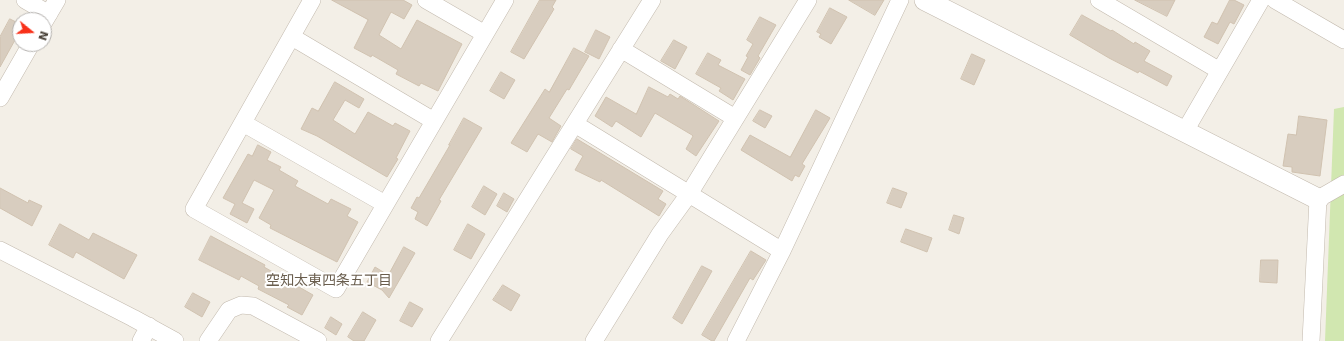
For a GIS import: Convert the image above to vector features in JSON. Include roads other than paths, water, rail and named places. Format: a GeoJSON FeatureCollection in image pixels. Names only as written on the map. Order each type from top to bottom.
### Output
{"type":"FeatureCollection","features":[{"type":"Feature","properties":{"kind":"street"},"geometry":{"type":"LineString","coordinates":[[25,0],[50,12]]}},
{"type":"Feature","properties":{"kind":"street"},"geometry":{"type":"LineString","coordinates":[[312,0],[194,209],[336,289],[505,0]]}},
{"type":"Feature","properties":{"kind":"street"},"geometry":{"type":"LineString","coordinates":[[426,0],[485,34]]}},
{"type":"Feature","properties":{"kind":"street"},"geometry":{"type":"LineString","coordinates":[[439,341],[652,0]]}},
{"type":"Feature","properties":{"kind":"street"},"geometry":{"type":"LineString","coordinates":[[594,341],[660,234],[689,194],[808,0]]}},
{"type":"Feature","properties":{"kind":"street"},"geometry":{"type":"LineString","coordinates":[[736,341],[782,251],[900,0]]}},
{"type":"Feature","properties":{"kind":"street"},"geometry":{"type":"LineString","coordinates":[[925,0],[1318,199]]}},
{"type":"Feature","properties":{"kind":"street"},"geometry":{"type":"LineString","coordinates":[[1099,0],[1220,71]]}},
{"type":"Feature","properties":{"kind":"street"},"geometry":{"type":"LineString","coordinates":[[1185,131],[1261,0]]}},
{"type":"Feature","properties":{"kind":"street"},"geometry":{"type":"LineString","coordinates":[[1275,0],[1344,40]]}},
{"type":"Feature","properties":{"kind":"street"},"geometry":{"type":"LineString","coordinates":[[292,37],[434,121]]}},
{"type":"Feature","properties":{"kind":"street"},"geometry":{"type":"LineString","coordinates":[[621,49],[736,118]]}},
{"type":"Feature","properties":{"kind":"street"},"geometry":{"type":"LineString","coordinates":[[0,98],[26,52]]}},
{"type":"Feature","properties":{"kind":"street"},"geometry":{"type":"LineString","coordinates":[[243,123],[385,204]]}},
{"type":"Feature","properties":{"kind":"street"},"geometry":{"type":"LineString","coordinates":[[575,124],[782,251]]}},
{"type":"Feature","properties":{"kind":"street"},"geometry":{"type":"LineString","coordinates":[[1318,199],[1344,184]]}},
{"type":"Feature","properties":{"kind":"street"},"geometry":{"type":"LineString","coordinates":[[1311,341],[1318,199]]}},
{"type":"Feature","properties":{"kind":"street"},"geometry":{"type":"LineString","coordinates":[[0,250],[145,334],[175,341]]}},
{"type":"Feature","properties":{"kind":"street"},"geometry":{"type":"LineString","coordinates":[[208,341],[229,310],[241,305],[254,306],[318,341]]}},
{"type":"Feature","properties":{"kind":"district","name":"空知太東四条五丁目"},"geometry":{"type":"Point","coordinates":[329,281]}}]}
